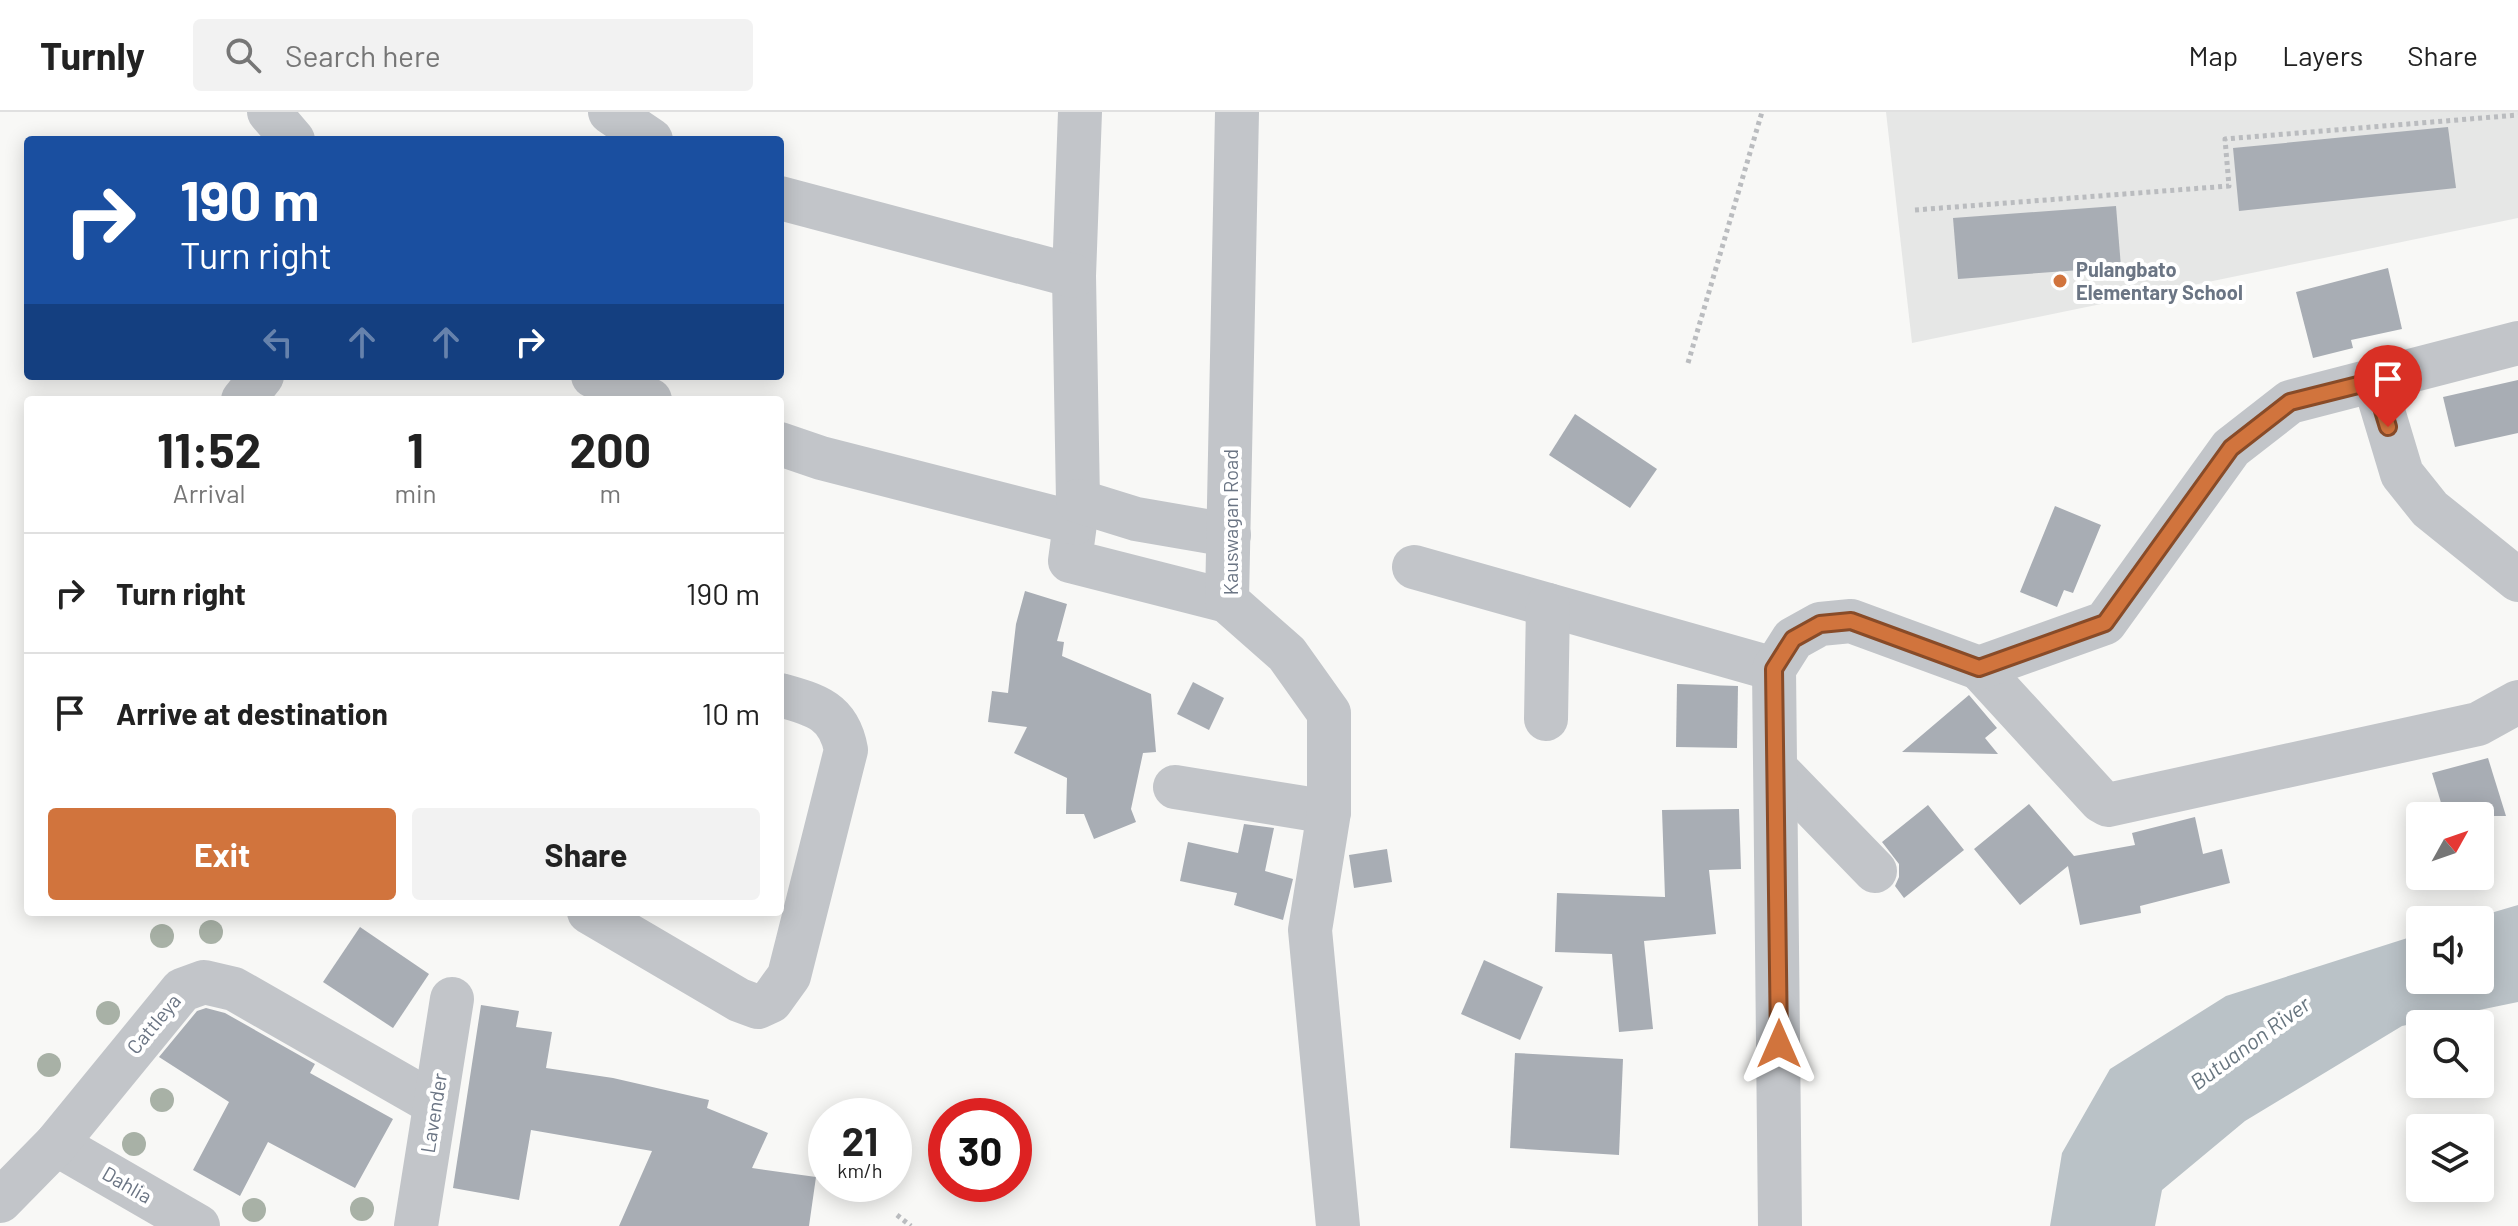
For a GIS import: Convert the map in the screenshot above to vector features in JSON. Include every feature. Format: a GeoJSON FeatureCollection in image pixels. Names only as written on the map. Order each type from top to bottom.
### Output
{"type":"FeatureCollection","features":[{"type":"Feature","properties":{"kind":"street"},"geometry":{"type":"LineString","coordinates":[[269,112],[290,136]]}},
{"type":"Feature","properties":{"kind":"street"},"geometry":{"type":"LineString","coordinates":[[610,112],[645,136]]}},
{"type":"Feature","properties":{"kind":"street"},"geometry":{"type":"LineString","coordinates":[[1080,112],[1074,276],[1076,512],[1070,561],[1227,601]]}},
{"type":"Feature","properties":{"kind":"street","name":"Kauswagan Road"},"geometry":{"type":"LineString","coordinates":[[1237,112],[1227,601],[1287,654],[1329,713],[1329,812],[1310,930],[1338,1226]]}},
{"type":"Feature","properties":{"kind":"street"},"geometry":{"type":"LineString","coordinates":[[784,199],[1074,276]]}},
{"type":"Feature","properties":{"kind":"street"},"geometry":{"type":"LineString","coordinates":[[1979,668],[2105,623],[2231,448],[2290,402],[2518,343]]}},
{"type":"Feature","properties":{"kind":"street"},"geometry":{"type":"LineString","coordinates":[[246,396],[259,380]]}},
{"type":"Feature","properties":{"kind":"street"},"geometry":{"type":"LineString","coordinates":[[602,380],[640,396]]}},
{"type":"Feature","properties":{"kind":"street"},"geometry":{"type":"LineString","coordinates":[[2374,381],[2402,474],[2430,509],[2518,580]]}},
{"type":"Feature","properties":{"kind":"street"},"geometry":{"type":"LineString","coordinates":[[784,445],[821,458],[1076,512],[1229,535]]}},
{"type":"Feature","properties":{"kind":"street"},"geometry":{"type":"LineString","coordinates":[[1414,567],[1774,669]]}},
{"type":"Feature","properties":{"kind":"street"},"geometry":{"type":"LineString","coordinates":[[1546,719],[1548,605]]}},
{"type":"Feature","properties":{"kind":"street"},"geometry":{"type":"LineString","coordinates":[[1780,1226],[1774,669],[1793,639],[1820,624],[1851,621],[1979,668],[2108,805],[2478,724],[2518,702]]}},
{"type":"Feature","properties":{"kind":"street"},"geometry":{"type":"LineString","coordinates":[[596,916],[739,1000],[758,1007],[771,1001],[789,976],[846,750],[837,721],[812,704],[784,696]]}},
{"type":"Feature","properties":{"kind":"street"},"geometry":{"type":"LineString","coordinates":[[1777,770],[1875,871]]}},
{"type":"Feature","properties":{"kind":"street"},"geometry":{"type":"LineString","coordinates":[[1175,787],[1329,812]]}},
{"type":"Feature","properties":{"kind":"street","name":"Cattleya"},"geometry":{"type":"LineString","coordinates":[[0,1201],[56,1144],[182,990],[204,982],[234,989],[435,1104]]}},
{"type":"Feature","properties":{"kind":"street","name":"Lavender"},"geometry":{"type":"LineString","coordinates":[[416,1226],[452,999]]}},
{"type":"Feature","properties":{"kind":"street","name":"Dahlia"},"geometry":{"type":"LineString","coordinates":[[56,1144],[198,1226]]}},
{"type":"Feature","properties":{"kind":"path"},"geometry":{"type":"LineString","coordinates":[[1688,363],[1762,112]]}},
{"type":"Feature","properties":{"kind":"path"},"geometry":{"type":"LineString","coordinates":[[1915,210],[2229,186],[2225,139],[2518,115]]}},
{"type":"Feature","properties":{"kind":"path"},"geometry":{"type":"LineString","coordinates":[[897,1215],[911,1226]]}},
{"type":"Feature","properties":{"kind":"shaded area","name":"Pulangbato Elementary School"},"geometry":{"type":"Polygon","coordinates":[[[1886,112],[2518,112],[2518,218],[1912,343],[1886,112]]]}},
{"type":"Feature","properties":{"kind":"water","name":"Butuanon River"},"geometry":{"type":"Polygon","coordinates":[[[2518,905],[2518,1002],[2479,1010],[2406,1010],[2406,1025],[2245,1121],[2162,1190],[2155,1226],[2050,1226],[2062,1153],[2110,1069],[2226,996],[2406,938],[2406,994],[2494,994],[2494,912],[2518,905]]]}},
{"type":"Feature","properties":{"kind":"building"},"geometry":{"type":"Polygon","coordinates":[[[2448,127],[2456,188],[2239,211],[2233,148],[2448,127]]]}},
{"type":"Feature","properties":{"kind":"building"},"geometry":{"type":"Polygon","coordinates":[[[2116,206],[2121,267],[1958,279],[1953,218],[2116,206]]]}},
{"type":"Feature","properties":{"kind":"building"},"geometry":{"type":"Polygon","coordinates":[[[2388,268],[2402,329],[2351,340],[2353,348],[2313,358],[2296,292],[2388,268]]]}},
{"type":"Feature","properties":{"kind":"building"},"geometry":{"type":"Polygon","coordinates":[[[2518,380],[2518,433],[2455,447],[2443,397],[2518,380]]]}},
{"type":"Feature","properties":{"kind":"building"},"geometry":{"type":"Polygon","coordinates":[[[1575,414],[1657,469],[1630,508],[1549,455],[1575,414]]]}},
{"type":"Feature","properties":{"kind":"building"},"geometry":{"type":"Polygon","coordinates":[[[2055,506],[2101,525],[2073,593],[2064,590],[2057,607],[2020,592],[2055,506]]]}},
{"type":"Feature","properties":{"kind":"building"},"geometry":{"type":"Polygon","coordinates":[[[1025,591],[1067,604],[1057,641],[1064,642],[1062,656],[1151,694],[1156,752],[1143,753],[1131,809],[1136,822],[1094,839],[1084,814],[1066,814],[1067,778],[1014,753],[1027,727],[988,722],[992,691],[1008,693],[1016,624],[1025,591]]]}},
{"type":"Feature","properties":{"kind":"building"},"geometry":{"type":"Polygon","coordinates":[[[1193,682],[1224,698],[1209,730],[1177,714],[1193,682]]]}},
{"type":"Feature","properties":{"kind":"building"},"geometry":{"type":"Polygon","coordinates":[[[1677,684],[1738,686],[1737,748],[1676,747],[1677,684]]]}},
{"type":"Feature","properties":{"kind":"building"},"geometry":{"type":"Polygon","coordinates":[[[1969,695],[1997,728],[1985,738],[1998,754],[1902,752],[1969,695]]]}},
{"type":"Feature","properties":{"kind":"building"},"geometry":{"type":"Polygon","coordinates":[[[2488,758],[2506,816],[2494,816],[2494,802],[2441,802],[2432,773],[2488,758]]]}},
{"type":"Feature","properties":{"kind":"building"},"geometry":{"type":"Polygon","coordinates":[[[2029,804],[2074,856],[2135,845],[2132,833],[2195,817],[2203,854],[2222,849],[2230,883],[2140,906],[2141,913],[2080,925],[2068,866],[2020,905],[1974,849],[2029,804]]]}},
{"type":"Feature","properties":{"kind":"building"},"geometry":{"type":"Polygon","coordinates":[[[1928,805],[1964,850],[1904,898],[1895,886],[1899,864],[1882,842],[1928,805]]]}},
{"type":"Feature","properties":{"kind":"building"},"geometry":{"type":"Polygon","coordinates":[[[1739,809],[1741,869],[1709,870],[1716,934],[1644,941],[1653,1029],[1619,1032],[1612,954],[1555,952],[1557,893],[1665,897],[1662,810],[1739,809]]]}},
{"type":"Feature","properties":{"kind":"building"},"geometry":{"type":"Polygon","coordinates":[[[1244,824],[1274,828],[1265,871],[1293,879],[1283,920],[1234,905],[1237,893],[1180,881],[1188,842],[1238,853],[1244,824]]]}},
{"type":"Feature","properties":{"kind":"building"},"geometry":{"type":"Polygon","coordinates":[[[1387,849],[1392,882],[1354,888],[1349,855],[1387,849]]]}},
{"type":"Feature","properties":{"kind":"building"},"geometry":{"type":"Polygon","coordinates":[[[360,927],[429,974],[393,1028],[323,982],[360,927]]]}},
{"type":"Feature","properties":{"kind":"building"},"geometry":{"type":"Polygon","coordinates":[[[1484,960],[1543,987],[1520,1040],[1461,1014],[1484,960]]]}},
{"type":"Feature","properties":{"kind":"building"},"geometry":{"type":"Polygon","coordinates":[[[481,1005],[519,1011],[516,1027],[552,1032],[546,1068],[613,1078],[709,1100],[707,1108],[768,1133],[752,1168],[808,1176],[808,1202],[812,1202],[809,1226],[619,1226],[652,1151],[531,1130],[519,1200],[453,1188],[481,1005]]]}},
{"type":"Feature","properties":{"kind":"building"},"geometry":{"type":"Polygon","coordinates":[[[206,1008],[225,1013],[315,1064],[310,1073],[393,1119],[355,1188],[268,1142],[240,1196],[193,1170],[229,1102],[159,1057],[197,1011],[206,1008]]]}},
{"type":"Feature","properties":{"kind":"building"},"geometry":{"type":"Polygon","coordinates":[[[1515,1053],[1623,1059],[1619,1155],[1510,1148],[1515,1053]]]}},
{"type":"Feature","properties":{"kind":"place","name":"Pulangbato Elementary School"},"geometry":{"type":"Point","coordinates":[2060,281]}},
{"type":"Feature","properties":{"kind":"route"},"geometry":{"type":"LineString","coordinates":[[1779,1044],[1774,669],[1793,639],[1820,624],[1851,621],[1979,668],[2105,623],[2231,448],[2290,402],[2374,381],[2388,427]]}}]}
